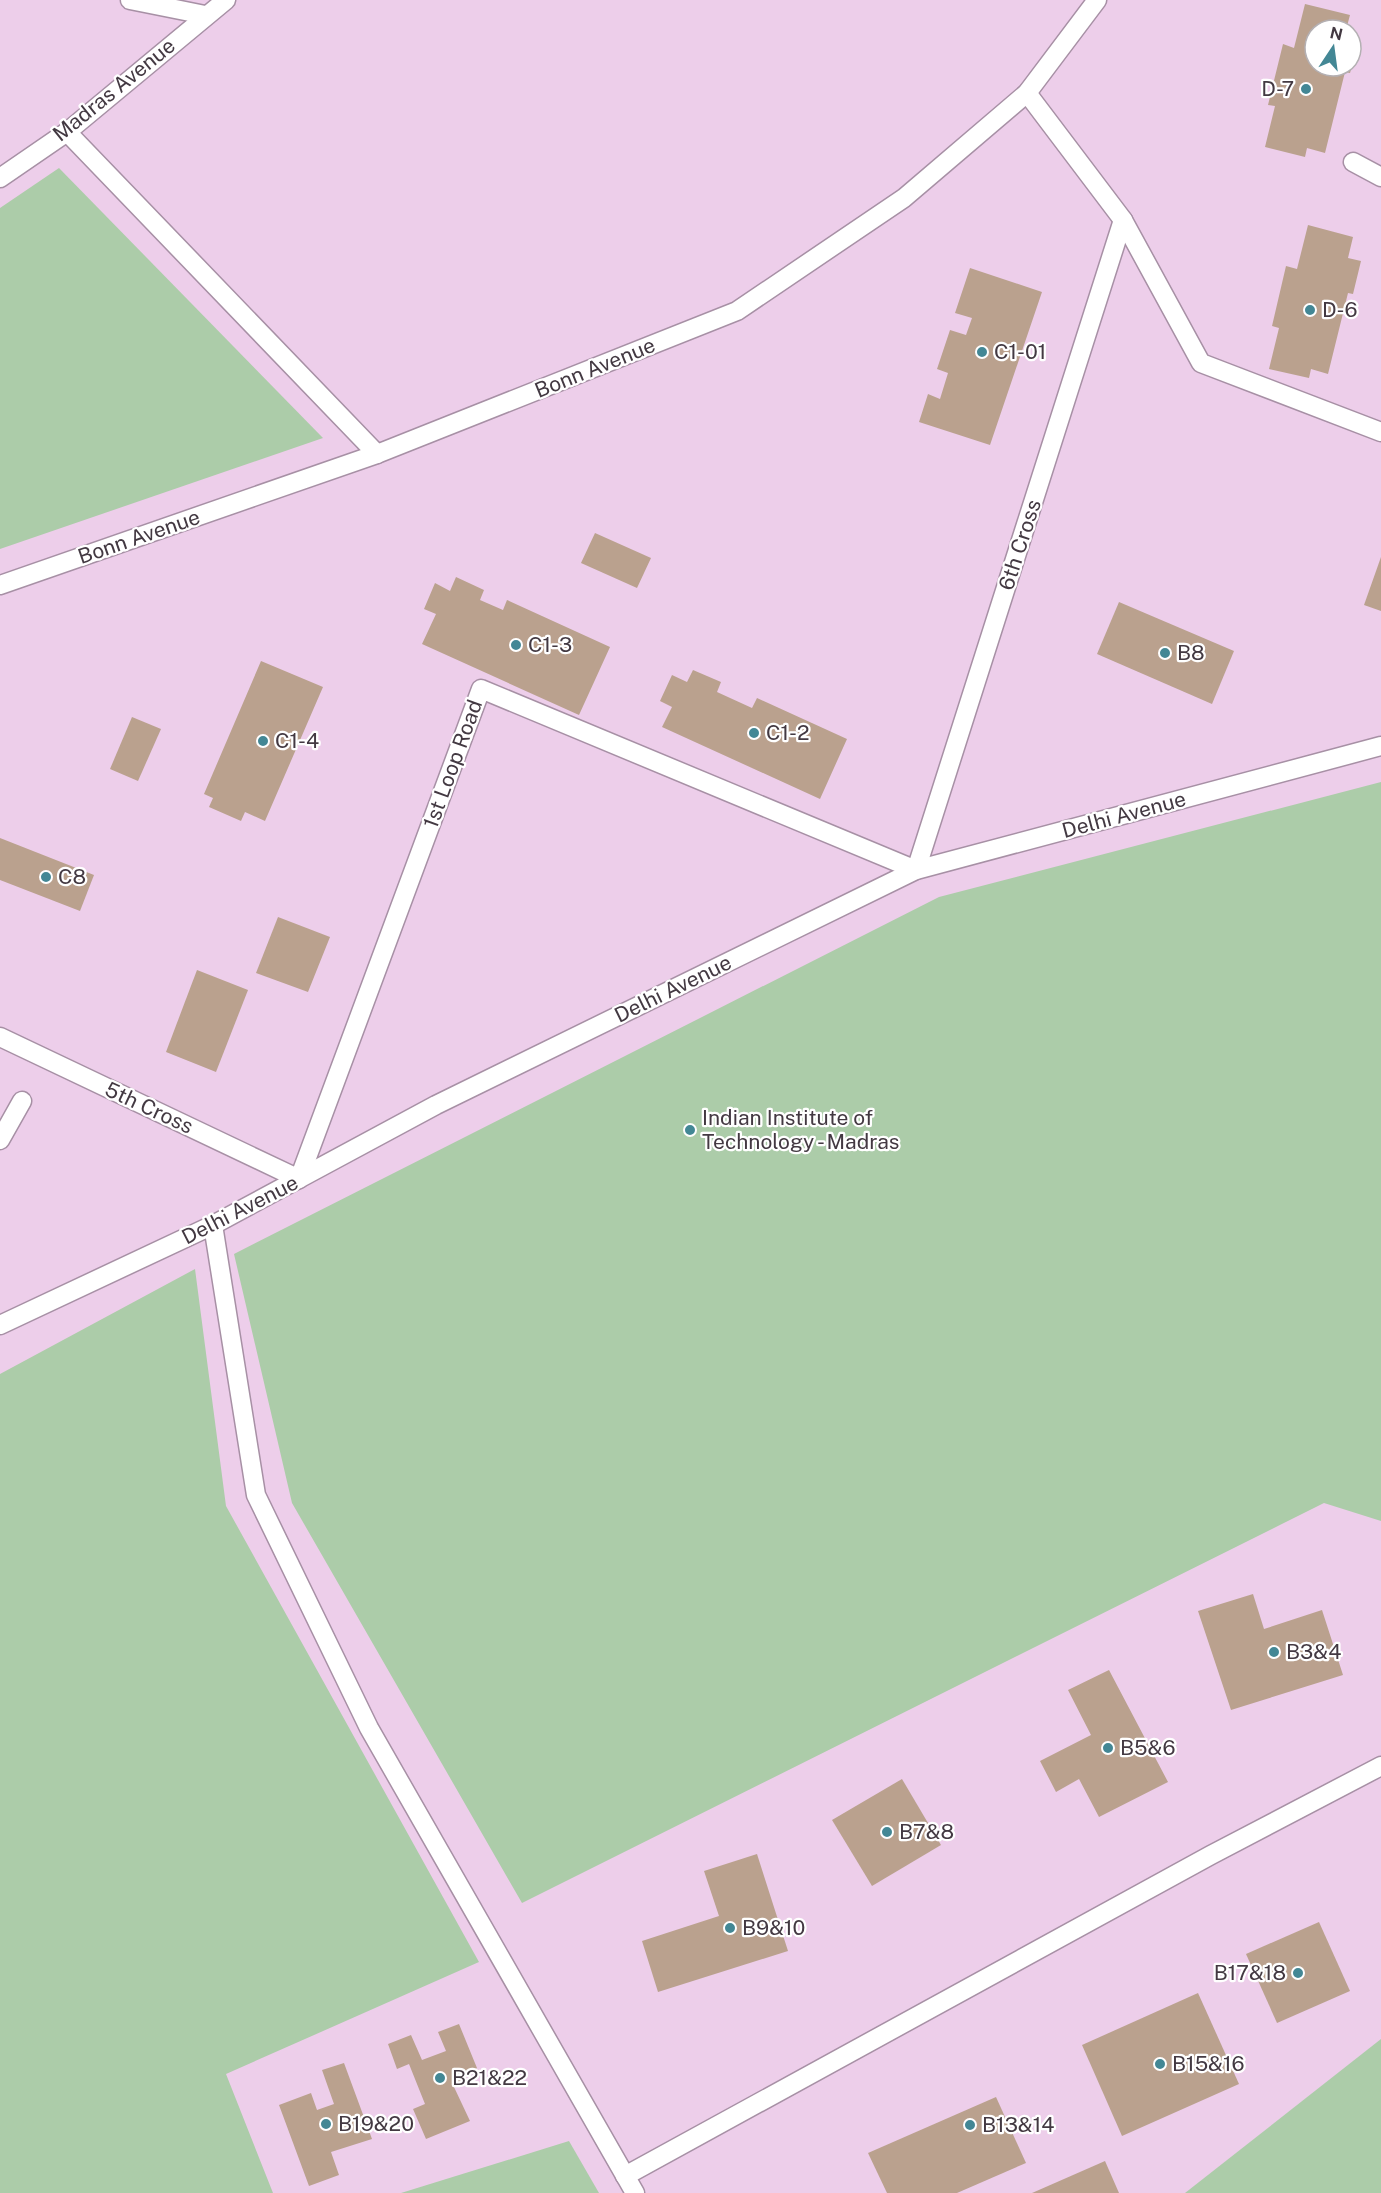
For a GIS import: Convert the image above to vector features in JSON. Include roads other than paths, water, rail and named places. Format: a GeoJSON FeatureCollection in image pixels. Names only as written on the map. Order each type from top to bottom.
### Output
{"type":"FeatureCollection","features":[{"type":"Feature","properties":{"kind":"lane"},"geometry":{"type":"LineString","coordinates":[[130,0],[205,15]]}},
{"type":"Feature","properties":{"kind":"lane","name":"Madras Avenue"},"geometry":{"type":"LineString","coordinates":[[0,178],[67,132],[225,0]]}},
{"type":"Feature","properties":{"kind":"lane","name":"Bonn Avenue"},"geometry":{"type":"LineString","coordinates":[[0,585],[377,454],[737,311],[904,198],[1027,93],[1097,0]]}},
{"type":"Feature","properties":{"kind":"lane"},"geometry":{"type":"LineString","coordinates":[[1027,93],[1123,220],[1202,363],[1381,432]]}},
{"type":"Feature","properties":{"kind":"lane"},"geometry":{"type":"LineString","coordinates":[[67,132],[377,454]]}},
{"type":"Feature","properties":{"kind":"lane"},"geometry":{"type":"LineString","coordinates":[[1353,162],[1381,177]]}},
{"type":"Feature","properties":{"kind":"lane","name":"6th Cross"},"geometry":{"type":"LineString","coordinates":[[916,870],[1123,220]]}},
{"type":"Feature","properties":{"kind":"lane","name":"1st Loop Road"},"geometry":{"type":"LineString","coordinates":[[299,1179],[481,689],[916,870]]}},
{"type":"Feature","properties":{"kind":"lane","name":"Delhi Avenue"},"geometry":{"type":"LineString","coordinates":[[0,1325],[213,1225],[436,1105],[916,870],[1381,746]]}},
{"type":"Feature","properties":{"kind":"lane","name":"5th Cross"},"geometry":{"type":"LineString","coordinates":[[0,1037],[299,1179]]}},
{"type":"Feature","properties":{"kind":"lane"},"geometry":{"type":"LineString","coordinates":[[0,1140],[22,1101]]}},
{"type":"Feature","properties":{"kind":"lane"},"geometry":{"type":"LineString","coordinates":[[213,1225],[256,1495],[369,1728],[635,2193]]}},
{"type":"Feature","properties":{"kind":"lane"},"geometry":{"type":"LineString","coordinates":[[625,2176],[1211,1855],[1381,1766]]}},
{"type":"Feature","properties":{"kind":"place","name":"D-7"},"geometry":{"type":"Point","coordinates":[1306,89]}},
{"type":"Feature","properties":{"kind":"place","name":"D-6"},"geometry":{"type":"Point","coordinates":[1310,310]}},
{"type":"Feature","properties":{"kind":"place","name":"C1-01"},"geometry":{"type":"Point","coordinates":[982,352]}},
{"type":"Feature","properties":{"kind":"place","name":"C1-3"},"geometry":{"type":"Point","coordinates":[516,645]}},
{"type":"Feature","properties":{"kind":"place","name":"B8"},"geometry":{"type":"Point","coordinates":[1165,653]}},
{"type":"Feature","properties":{"kind":"place","name":"C1-2"},"geometry":{"type":"Point","coordinates":[754,733]}},
{"type":"Feature","properties":{"kind":"place","name":"C1-4"},"geometry":{"type":"Point","coordinates":[263,741]}},
{"type":"Feature","properties":{"kind":"place","name":"C8"},"geometry":{"type":"Point","coordinates":[46,877]}},
{"type":"Feature","properties":{"kind":"place","name":"Indian Institute of Technology - Madras"},"geometry":{"type":"Point","coordinates":[690,1130]}},
{"type":"Feature","properties":{"kind":"place","name":"B3&4"},"geometry":{"type":"Point","coordinates":[1274,1652]}},
{"type":"Feature","properties":{"kind":"place","name":"B5&6"},"geometry":{"type":"Point","coordinates":[1108,1748]}},
{"type":"Feature","properties":{"kind":"place","name":"B7&8"},"geometry":{"type":"Point","coordinates":[887,1832]}},
{"type":"Feature","properties":{"kind":"place","name":"B9&10"},"geometry":{"type":"Point","coordinates":[730,1928]}},
{"type":"Feature","properties":{"kind":"place","name":"B17&18"},"geometry":{"type":"Point","coordinates":[1298,1973]}},
{"type":"Feature","properties":{"kind":"place","name":"B15&16"},"geometry":{"type":"Point","coordinates":[1160,2064]}},
{"type":"Feature","properties":{"kind":"place","name":"B21&22"},"geometry":{"type":"Point","coordinates":[440,2078]}},
{"type":"Feature","properties":{"kind":"place","name":"B19&20"},"geometry":{"type":"Point","coordinates":[326,2124]}},
{"type":"Feature","properties":{"kind":"place","name":"B13&14"},"geometry":{"type":"Point","coordinates":[970,2125]}}]}
